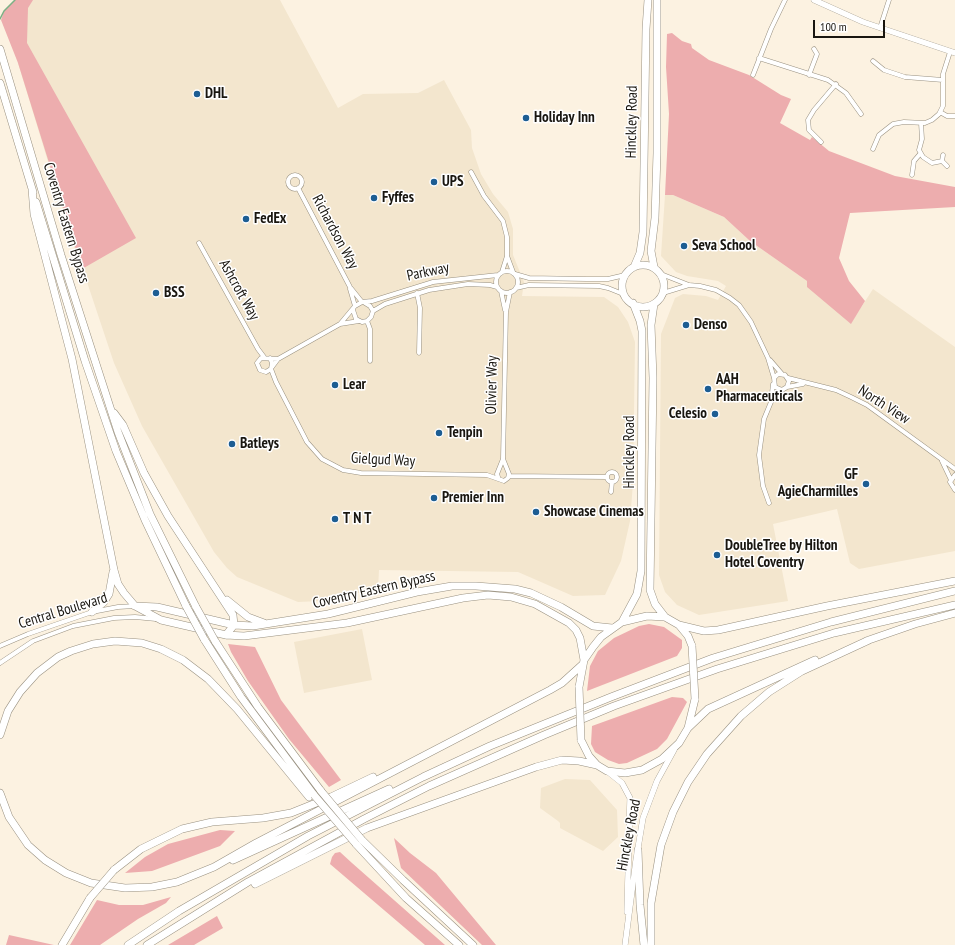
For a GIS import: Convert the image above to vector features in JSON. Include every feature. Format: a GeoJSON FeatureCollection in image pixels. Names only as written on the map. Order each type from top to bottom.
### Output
{"type":"FeatureCollection","features":[{"type":"Feature","properties":{"kind":"highway","name":"Hinckley Road"},"geometry":{"type":"LineString","coordinates":[[634,267],[640,253],[643,232],[646,29],[648,0]]}},
{"type":"Feature","properties":{"kind":"highway","name":"Hinckley Road"},"geometry":{"type":"LineString","coordinates":[[654,267],[651,256],[656,218],[657,0]]}},
{"type":"Feature","properties":{"kind":"highway","name":"Coventry Eastern Bypass"},"geometry":{"type":"LineString","coordinates":[[0,49],[61,255],[109,404]]}},
{"type":"Feature","properties":{"kind":"highway","name":"Coventry Eastern Bypass"},"geometry":{"type":"LineString","coordinates":[[0,83],[32,189]]}},
{"type":"Feature","properties":{"kind":"highway"},"geometry":{"type":"LineString","coordinates":[[32,189],[34,214],[72,359],[114,570],[118,584],[124,594],[135,606]]}},
{"type":"Feature","properties":{"kind":"highway"},"geometry":{"type":"LineString","coordinates":[[32,189],[85,361],[116,451],[154,540],[204,639],[238,692],[311,796]]}},
{"type":"Feature","properties":{"kind":"highway"},"geometry":{"type":"LineString","coordinates":[[646,264],[654,267],[661,274],[664,281],[663,293],[654,304],[644,307],[632,303],[623,294],[622,282],[625,275],[634,267],[646,264]]}},
{"type":"Feature","properties":{"kind":"highway","name":"Hinckley Road"},"geometry":{"type":"LineString","coordinates":[[622,622],[637,594],[641,571],[643,346],[640,321],[632,303]]}},
{"type":"Feature","properties":{"kind":"highway","name":"Hinckley Road"},"geometry":{"type":"LineString","coordinates":[[654,304],[651,325],[653,378],[650,590],[655,604],[665,617]]}},
{"type":"Feature","properties":{"kind":"highway"},"geometry":{"type":"LineString","coordinates":[[109,404],[123,425],[144,473],[168,516],[233,615],[234,625],[226,635]]}},
{"type":"Feature","properties":{"kind":"highway"},"geometry":{"type":"LineString","coordinates":[[109,404],[150,514],[196,607],[215,641],[258,707],[321,791],[362,840],[473,945]]}},
{"type":"Feature","properties":{"kind":"highway"},"geometry":{"type":"LineString","coordinates":[[92,612],[104,602],[109,594],[114,570]]}},
{"type":"Feature","properties":{"kind":"highway"},"geometry":{"type":"LineString","coordinates":[[214,867],[562,683],[584,662],[601,637],[622,622],[647,616],[665,617],[679,625],[704,631],[718,630],[827,606],[955,581]]}},
{"type":"Feature","properties":{"kind":"highway","name":"Coventry Eastern Bypass"},"geometry":{"type":"LineString","coordinates":[[135,606],[157,607],[234,625],[254,626],[349,609],[417,592],[452,586],[476,586],[515,589],[531,593],[561,607],[593,626],[612,628]]}},
{"type":"Feature","properties":{"kind":"highway"},"geometry":{"type":"LineString","coordinates":[[128,945],[179,912],[274,855],[423,777],[490,746],[611,696],[713,658],[831,622],[955,591]]}},
{"type":"Feature","properties":{"kind":"highway","name":"Coventry Eastern Bypass"},"geometry":{"type":"LineString","coordinates":[[135,606],[161,620],[226,635],[249,636],[324,627],[463,598],[488,595],[512,597],[535,604],[559,617],[576,630],[580,638],[584,662]]}},
{"type":"Feature","properties":{"kind":"highway"},"geometry":{"type":"LineString","coordinates":[[222,597],[248,617],[260,622],[274,623]]}},
{"type":"Feature","properties":{"kind":"highway"},"geometry":{"type":"LineString","coordinates":[[148,945],[186,920],[308,849],[388,807],[495,756],[577,721],[677,683],[834,633],[955,605]]}},
{"type":"Feature","properties":{"kind":"highway"},"geometry":{"type":"LineString","coordinates":[[584,662],[579,687],[581,740],[586,753],[597,765],[607,771],[625,773],[642,770],[662,759],[679,743],[688,728],[708,709],[785,672],[932,618],[955,612]]}},
{"type":"Feature","properties":{"kind":"highway"},"geometry":{"type":"LineString","coordinates":[[679,625],[688,636],[692,646],[695,699],[688,728]]}},
{"type":"Feature","properties":{"kind":"highway"},"geometry":{"type":"LineString","coordinates":[[651,945],[652,896],[661,845],[673,812],[688,782],[704,758],[733,723],[769,692],[802,671],[870,640]]}},
{"type":"Feature","properties":{"kind":"highway"},"geometry":{"type":"LineString","coordinates":[[0,735],[8,712],[20,692],[37,673],[58,658],[82,647],[104,642],[129,642],[148,645],[161,650],[186,662],[218,688],[311,796],[328,812],[406,898],[459,945]]}},
{"type":"Feature","properties":{"kind":"highway"},"geometry":{"type":"LineString","coordinates":[[62,945],[90,898],[114,870],[141,849],[171,833],[212,822],[263,818],[291,813],[331,797],[431,752]]}},
{"type":"Feature","properties":{"kind":"highway"},"geometry":{"type":"LineString","coordinates":[[186,920],[336,842],[392,818],[547,764],[574,760],[597,765]]}},
{"type":"Feature","properties":{"kind":"highway"},"geometry":{"type":"LineString","coordinates":[[0,793],[9,817],[28,845],[44,860],[77,879],[107,887],[139,889],[177,882],[241,857],[363,800],[423,777]]}},
{"type":"Feature","properties":{"kind":"highway"},"geometry":{"type":"LineString","coordinates":[[638,850],[640,905],[644,945]]}},
{"type":"Feature","properties":{"kind":"main road"},"geometry":{"type":"LineString","coordinates":[[814,0],[825,2],[846,16],[953,52]]}},
{"type":"Feature","properties":{"kind":"main road","name":"Hinckley Road"},"geometry":{"type":"LineString","coordinates":[[625,945],[638,850],[647,803],[657,781],[679,743]]}},
{"type":"Feature","properties":{"kind":"main road","name":"Hinckley Road"},"geometry":{"type":"LineString","coordinates":[[607,771],[622,783],[630,798],[626,903],[628,915]]}},
{"type":"Feature","properties":{"kind":"street"},"geometry":{"type":"LineString","coordinates":[[753,75],[771,29],[785,0]]}},
{"type":"Feature","properties":{"kind":"street"},"geometry":{"type":"LineString","coordinates":[[880,28],[889,0]]}},
{"type":"Feature","properties":{"kind":"street"},"geometry":{"type":"LineString","coordinates":[[814,49],[817,54]]}},
{"type":"Feature","properties":{"kind":"street"},"geometry":{"type":"LineString","coordinates":[[817,54],[823,52]]}},
{"type":"Feature","properties":{"kind":"street"},"geometry":{"type":"LineString","coordinates":[[873,149],[879,135],[893,124],[904,122],[921,123],[932,120],[940,112],[943,106],[943,80],[953,52]]}},
{"type":"Feature","properties":{"kind":"street"},"geometry":{"type":"LineString","coordinates":[[809,75],[817,54]]}},
{"type":"Feature","properties":{"kind":"street"},"geometry":{"type":"LineString","coordinates":[[759,58],[828,80],[836,84],[846,93],[862,114]]}},
{"type":"Feature","properties":{"kind":"street"},"geometry":{"type":"LineString","coordinates":[[873,61],[884,70],[905,78],[943,80]]}},
{"type":"Feature","properties":{"kind":"street"},"geometry":{"type":"LineString","coordinates":[[821,142],[809,130],[808,120],[814,110],[836,84]]}},
{"type":"Feature","properties":{"kind":"street"},"geometry":{"type":"LineString","coordinates":[[940,112],[947,116],[955,116]]}},
{"type":"Feature","properties":{"kind":"street"},"geometry":{"type":"LineString","coordinates":[[921,123],[922,138],[919,148],[920,154],[923,158],[932,162],[942,161],[948,166]]}},
{"type":"Feature","properties":{"kind":"street"},"geometry":{"type":"LineString","coordinates":[[912,175],[914,162],[920,154]]}},
{"type":"Feature","properties":{"kind":"street"},"geometry":{"type":"LineString","coordinates":[[942,161],[943,155]]}},
{"type":"Feature","properties":{"kind":"street"},"geometry":{"type":"LineString","coordinates":[[471,172],[484,196],[503,221],[507,237],[507,256],[502,272],[498,276],[497,287],[501,291],[510,292],[516,288],[529,285],[599,286],[623,294]]}},
{"type":"Feature","properties":{"kind":"street","name":"Richardson Way"},"geometry":{"type":"LineString","coordinates":[[298,188],[350,287],[363,302]]}},
{"type":"Feature","properties":{"kind":"street","name":"Ashcroft Way"},"geometry":{"type":"LineString","coordinates":[[199,242],[258,350],[264,357]]}},
{"type":"Feature","properties":{"kind":"street"},"geometry":{"type":"LineString","coordinates":[[507,256],[518,282],[516,288]]}},
{"type":"Feature","properties":{"kind":"street"},"geometry":{"type":"LineString","coordinates":[[502,272],[514,273],[529,278],[608,279],[625,275]]}},
{"type":"Feature","properties":{"kind":"street"},"geometry":{"type":"LineString","coordinates":[[661,274],[689,285],[716,290],[739,305],[751,322],[768,358],[774,378],[771,402],[764,418],[759,455],[763,486],[769,503]]}},
{"type":"Feature","properties":{"kind":"street","name":"Parkway"},"geometry":{"type":"LineString","coordinates":[[363,302],[433,282],[498,276]]}},
{"type":"Feature","properties":{"kind":"street","name":"Parkway"},"geometry":{"type":"LineString","coordinates":[[372,312],[380,306],[417,293],[454,285],[480,284],[497,287]]}},
{"type":"Feature","properties":{"kind":"street"},"geometry":{"type":"LineString","coordinates":[[663,293],[689,285]]}},
{"type":"Feature","properties":{"kind":"street","name":"Richardson Way"},"geometry":{"type":"LineString","coordinates":[[350,287],[354,308]]}},
{"type":"Feature","properties":{"kind":"street","name":"Olivier Way"},"geometry":{"type":"LineString","coordinates":[[501,291],[506,312]]}},
{"type":"Feature","properties":{"kind":"street","name":"Olivier Way"},"geometry":{"type":"LineString","coordinates":[[506,470],[503,459],[506,312],[510,292]]}},
{"type":"Feature","properties":{"kind":"street"},"geometry":{"type":"LineString","coordinates":[[417,293],[420,308],[419,352]]}},
{"type":"Feature","properties":{"kind":"street"},"geometry":{"type":"LineString","coordinates":[[266,372],[272,368],[278,359],[340,324],[354,308],[363,302],[370,306],[372,312],[371,317],[367,321],[340,324]]}},
{"type":"Feature","properties":{"kind":"street"},"geometry":{"type":"LineString","coordinates":[[354,308],[354,316],[359,321]]}},
{"type":"Feature","properties":{"kind":"street"},"geometry":{"type":"LineString","coordinates":[[367,321],[370,329],[370,361]]}},
{"type":"Feature","properties":{"kind":"street","name":"Ashcroft Way"},"geometry":{"type":"LineString","coordinates":[[258,350],[258,368],[266,372]]}},
{"type":"Feature","properties":{"kind":"street"},"geometry":{"type":"LineString","coordinates":[[259,359],[264,357],[278,359]]}},
{"type":"Feature","properties":{"kind":"street"},"geometry":{"type":"LineString","coordinates":[[270,358],[272,368]]}},
{"type":"Feature","properties":{"kind":"street"},"geometry":{"type":"LineString","coordinates":[[768,358],[782,374],[788,378],[805,384]]}},
{"type":"Feature","properties":{"kind":"street","name":"Gielgud Way"},"geometry":{"type":"LineString","coordinates":[[272,368],[276,382],[311,448],[322,459],[336,467],[361,472],[487,475],[498,477]]}},
{"type":"Feature","properties":{"kind":"street","name":"Gielgud Way"},"geometry":{"type":"LineString","coordinates":[[266,372],[276,382]]}},
{"type":"Feature","properties":{"kind":"street"},"geometry":{"type":"LineString","coordinates":[[774,378],[782,374]]}},
{"type":"Feature","properties":{"kind":"street"},"geometry":{"type":"LineString","coordinates":[[787,387],[788,378]]}},
{"type":"Feature","properties":{"kind":"street"},"geometry":{"type":"LineString","coordinates":[[773,383],[777,389],[782,390]]}},
{"type":"Feature","properties":{"kind":"street"},"geometry":{"type":"LineString","coordinates":[[771,402],[782,390],[787,387],[805,384]]}},
{"type":"Feature","properties":{"kind":"street","name":"North View"},"geometry":{"type":"LineString","coordinates":[[805,384],[836,390],[856,400],[955,469]]}},
{"type":"Feature","properties":{"kind":"street","name":"Olivier Way"},"geometry":{"type":"LineString","coordinates":[[499,471],[503,459]]}},
{"type":"Feature","properties":{"kind":"street"},"geometry":{"type":"LineString","coordinates":[[942,460],[951,480],[951,485],[955,490]]}},
{"type":"Feature","properties":{"kind":"street"},"geometry":{"type":"LineString","coordinates":[[509,476],[506,470],[499,471],[498,477],[504,481],[509,476],[607,478],[612,482]]}},
{"type":"Feature","properties":{"kind":"street","name":"Gielgud Way"},"geometry":{"type":"LineString","coordinates":[[487,475],[499,471]]}},
{"type":"Feature","properties":{"kind":"street"},"geometry":{"type":"LineString","coordinates":[[607,478],[609,473],[616,474],[617,478],[612,482],[611,492]]}},
{"type":"Feature","properties":{"kind":"street"},"geometry":{"type":"LineString","coordinates":[[951,480],[955,475]]}},
{"type":"Feature","properties":{"kind":"street","name":"Central Boulevard"},"geometry":{"type":"LineString","coordinates":[[0,646],[28,634],[92,612],[118,607],[135,606]]}},
{"type":"Feature","properties":{"kind":"street","name":"Central Boulevard"},"geometry":{"type":"LineString","coordinates":[[0,663],[33,641],[73,626],[114,618],[135,617],[161,620]]}},
{"type":"Feature","properties":{"kind":"shaded area"},"geometry":{"type":"Polygon","coordinates":[[[15,0],[33,0],[28,8],[27,43],[136,238],[82,269],[18,63],[1,20],[4,11],[15,0]]]}},
{"type":"Feature","properties":{"kind":"shaded area"},"geometry":{"type":"Polygon","coordinates":[[[17,0],[280,0],[338,108],[363,94],[418,93],[444,80],[471,130],[472,148],[481,174],[493,194],[508,212],[513,229],[513,255],[524,282],[522,296],[604,297],[618,307],[628,322],[635,342],[633,483],[630,521],[621,561],[605,595],[573,596],[518,572],[379,570],[378,589],[320,601],[298,602],[237,577],[227,568],[214,552],[142,426],[114,363],[86,279],[84,280],[18,63],[17,0]]]}},
{"type":"Feature","properties":{"kind":"shaded area"},"geometry":{"type":"Polygon","coordinates":[[[672,33],[682,41],[691,44],[692,48],[709,60],[749,75],[781,95],[791,99],[780,123],[810,140],[812,137],[829,151],[895,176],[955,187],[955,207],[850,213],[839,258],[849,281],[865,301],[851,324],[807,287],[807,281],[750,241],[724,217],[673,195],[665,195],[669,114],[666,67],[667,34],[672,33]]]}},
{"type":"Feature","properties":{"kind":"shaded area"},"geometry":{"type":"Polygon","coordinates":[[[665,195],[673,195],[724,217],[750,241],[807,281],[851,323],[873,289],[955,347],[955,551],[859,569],[850,563],[837,509],[773,524],[788,601],[699,615],[677,605],[665,592],[659,575],[661,334],[675,298],[683,294],[706,296],[718,300],[726,286],[718,281],[687,276],[676,272],[661,256],[665,195]]]}},
{"type":"Feature","properties":{"kind":"shaded area"},"geometry":{"type":"Polygon","coordinates":[[[649,624],[664,627],[682,640],[682,648],[677,656],[587,691],[590,666],[598,651],[614,638],[639,626],[649,624]]]}},
{"type":"Feature","properties":{"kind":"shaded area"},"geometry":{"type":"Polygon","coordinates":[[[362,629],[372,680],[304,693],[294,642],[362,629]]]}},
{"type":"Feature","properties":{"kind":"shaded area"},"geometry":{"type":"Polygon","coordinates":[[[228,644],[255,647],[281,700],[341,780],[329,787],[289,739],[248,681],[228,644]]]}},
{"type":"Feature","properties":{"kind":"shaded area"},"geometry":{"type":"Polygon","coordinates":[[[672,697],[683,698],[687,702],[667,739],[657,749],[627,763],[619,764],[608,760],[595,752],[591,744],[592,726],[672,697]]]}},
{"type":"Feature","properties":{"kind":"shaded area"},"geometry":{"type":"Polygon","coordinates":[[[565,779],[590,780],[617,810],[618,837],[603,851],[560,828],[560,823],[558,821],[540,808],[541,788],[565,779]]]}},
{"type":"Feature","properties":{"kind":"shaded area"},"geometry":{"type":"Polygon","coordinates":[[[220,830],[235,831],[220,846],[152,871],[125,873],[145,857],[168,844],[220,830]]]}},
{"type":"Feature","properties":{"kind":"shaded area"},"geometry":{"type":"Polygon","coordinates":[[[394,838],[410,853],[436,873],[496,945],[482,945],[401,868],[394,838]]]}},
{"type":"Feature","properties":{"kind":"shaded area"},"geometry":{"type":"Polygon","coordinates":[[[340,852],[445,945],[425,945],[330,864],[335,853],[340,852]]]}},
{"type":"Feature","properties":{"kind":"shaded area"},"geometry":{"type":"Polygon","coordinates":[[[171,897],[166,903],[138,919],[100,945],[70,945],[97,900],[119,905],[143,905],[171,897]]]}},
{"type":"Feature","properties":{"kind":"shaded area"},"geometry":{"type":"Polygon","coordinates":[[[217,916],[223,928],[194,945],[168,945],[217,916]]]}},
{"type":"Feature","properties":{"kind":"shaded area"},"geometry":{"type":"Polygon","coordinates":[[[9,935],[54,945],[6,945],[9,935]]]}},
{"type":"Feature","properties":{"kind":"waterway"},"geometry":{"type":"LineString","coordinates":[[0,19],[4,11],[15,0]]}},
{"type":"Feature","properties":{"kind":"place","name":"DHL"},"geometry":{"type":"Point","coordinates":[197,94]}},
{"type":"Feature","properties":{"kind":"place","name":"Holiday Inn"},"geometry":{"type":"Point","coordinates":[526,118]}},
{"type":"Feature","properties":{"kind":"place","name":"UPS"},"geometry":{"type":"Point","coordinates":[434,182]}},
{"type":"Feature","properties":{"kind":"place","name":"Fyffes"},"geometry":{"type":"Point","coordinates":[374,198]}},
{"type":"Feature","properties":{"kind":"place","name":"FedEx"},"geometry":{"type":"Point","coordinates":[246,219]}},
{"type":"Feature","properties":{"kind":"place","name":"Seva School"},"geometry":{"type":"Point","coordinates":[684,246]}},
{"type":"Feature","properties":{"kind":"place","name":"BSS"},"geometry":{"type":"Point","coordinates":[156,293]}},
{"type":"Feature","properties":{"kind":"place","name":"Denso"},"geometry":{"type":"Point","coordinates":[686,325]}},
{"type":"Feature","properties":{"kind":"place","name":"Lear"},"geometry":{"type":"Point","coordinates":[335,385]}},
{"type":"Feature","properties":{"kind":"place","name":"AAH Pharmaceuticals"},"geometry":{"type":"Point","coordinates":[708,389]}},
{"type":"Feature","properties":{"kind":"place","name":"Celesio"},"geometry":{"type":"Point","coordinates":[715,414]}},
{"type":"Feature","properties":{"kind":"place","name":"Tenpin"},"geometry":{"type":"Point","coordinates":[439,433]}},
{"type":"Feature","properties":{"kind":"place","name":"Batleys"},"geometry":{"type":"Point","coordinates":[232,444]}},
{"type":"Feature","properties":{"kind":"place","name":"GF AgieCharmilles"},"geometry":{"type":"Point","coordinates":[866,484]}},
{"type":"Feature","properties":{"kind":"place","name":"Premier Inn"},"geometry":{"type":"Point","coordinates":[434,498]}},
{"type":"Feature","properties":{"kind":"place","name":"Showcase Cinemas"},"geometry":{"type":"Point","coordinates":[536,512]}},
{"type":"Feature","properties":{"kind":"place","name":"T N T"},"geometry":{"type":"Point","coordinates":[335,519]}},
{"type":"Feature","properties":{"kind":"place","name":"DoubleTree by Hilton Hotel Coventry"},"geometry":{"type":"Point","coordinates":[717,555]}}]}
